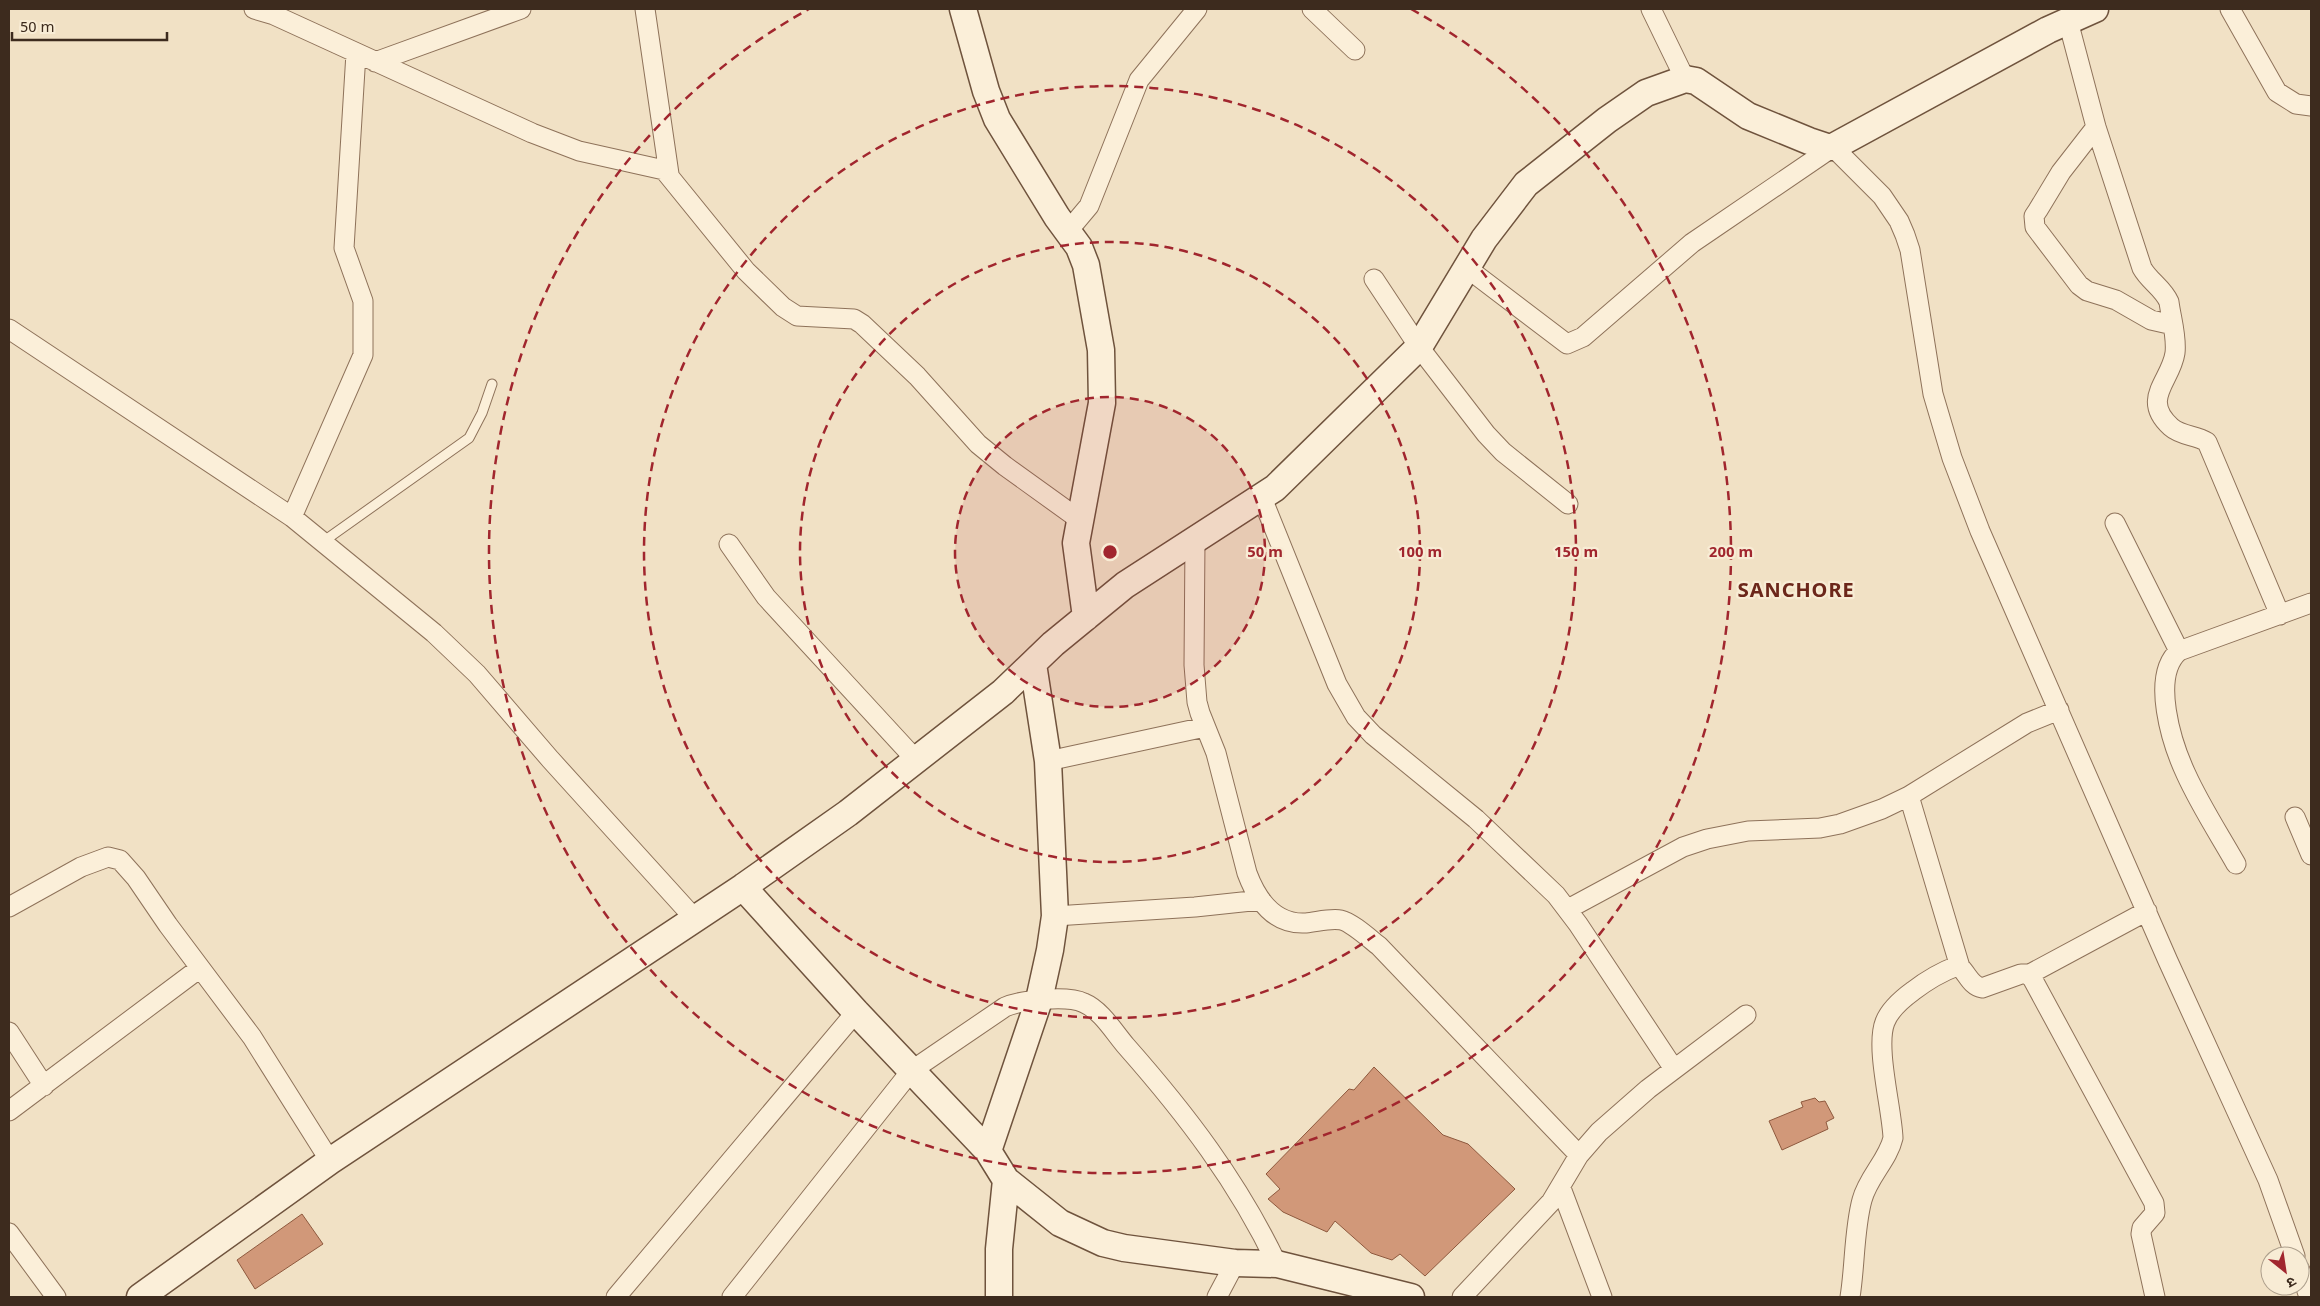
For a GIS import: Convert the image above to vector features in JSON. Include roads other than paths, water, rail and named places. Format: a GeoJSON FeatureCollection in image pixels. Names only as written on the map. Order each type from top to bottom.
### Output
{"type":"FeatureCollection","features":[{"type":"Feature","properties":{"kind":"main road"},"geometry":{"type":"LineString","coordinates":[[963,9],[986,91],[997,119],[1006,137],[1079,247],[1086,266],[1102,366],[1100,421],[1075,552],[1086,618]]}},
{"type":"Feature","properties":{"kind":"main road"},"geometry":{"type":"LineString","coordinates":[[140,1297],[330,1161],[743,888],[918,761],[1003,692],[1125,585],[1262,498],[1282,481],[1419,347],[1484,239],[1526,184],[1607,120],[1646,93],[1686,79],[1703,85],[1717,97],[1764,123],[1820,146],[1833,147],[2048,30],[2094,9]]}},
{"type":"Feature","properties":{"kind":"main road"},"geometry":{"type":"LineString","coordinates":[[988,1151],[1039,1000],[1055,916],[1048,761],[1033,664]]}},
{"type":"Feature","properties":{"kind":"main road"},"geometry":{"type":"LineString","coordinates":[[743,888],[856,1012],[988,1151],[1006,1180],[1060,1224],[1103,1243],[1124,1248],[1235,1263],[1277,1264],[1411,1297]]}},
{"type":"Feature","properties":{"kind":"main road"},"geometry":{"type":"LineString","coordinates":[[999,1297],[999,1249],[1006,1180]]}},
{"type":"Feature","properties":{"kind":"street"},"geometry":{"type":"LineString","coordinates":[[254,9],[356,52],[532,133],[578,151],[658,168],[669,174],[710,229],[746,271],[783,307],[797,316],[854,319],[862,324],[918,376],[978,444],[1005,466],[1080,520]]}},
{"type":"Feature","properties":{"kind":"street"},"geometry":{"type":"LineString","coordinates":[[375,62],[521,9]]}},
{"type":"Feature","properties":{"kind":"street"},"geometry":{"type":"LineString","coordinates":[[645,9],[669,174]]}},
{"type":"Feature","properties":{"kind":"street"},"geometry":{"type":"LineString","coordinates":[[1068,232],[1089,206],[1139,80],[1197,9]]}},
{"type":"Feature","properties":{"kind":"street"},"geometry":{"type":"LineString","coordinates":[[1312,9],[1355,50]]}},
{"type":"Feature","properties":{"kind":"street"},"geometry":{"type":"LineString","coordinates":[[1651,9],[1686,79]]}},
{"type":"Feature","properties":{"kind":"street"},"geometry":{"type":"LineString","coordinates":[[2230,9],[2278,92],[2296,104],[2311,106]]}},
{"type":"Feature","properties":{"kind":"street"},"geometry":{"type":"LineString","coordinates":[[2068,22],[2096,127],[2142,268],[2166,295],[2175,341],[2174,358],[2158,392],[2158,407],[2173,429],[2207,442],[2280,615]]}},
{"type":"Feature","properties":{"kind":"street"},"geometry":{"type":"LineString","coordinates":[[292,516],[363,355],[363,301],[344,248],[356,52]]}},
{"type":"Feature","properties":{"kind":"street"},"geometry":{"type":"LineString","coordinates":[[2096,127],[2062,172],[2034,216],[2035,227],[2079,285],[2087,291],[2116,300],[2151,320],[2172,325]]}},
{"type":"Feature","properties":{"kind":"street"},"geometry":{"type":"LineString","coordinates":[[1467,268],[1567,344],[1582,337],[1692,243],[1833,147],[1882,196],[1899,221],[1910,250],[1933,394],[1952,458],[1980,531],[2268,1180],[2291,1246]]}},
{"type":"Feature","properties":{"kind":"street"},"geometry":{"type":"LineString","coordinates":[[1374,279],[1419,347],[1492,440],[1503,452],[1568,504]]}},
{"type":"Feature","properties":{"kind":"street"},"geometry":{"type":"LineString","coordinates":[[9,329],[292,516],[456,653],[695,919]]}},
{"type":"Feature","properties":{"kind":"street"},"geometry":{"type":"LineString","coordinates":[[1262,498],[1336,684],[1356,717],[1373,735],[1476,818],[1544,882],[1568,909],[1674,1069]]}},
{"type":"Feature","properties":{"kind":"street"},"geometry":{"type":"LineString","coordinates":[[2115,523],[2179,651]]}},
{"type":"Feature","properties":{"kind":"street"},"geometry":{"type":"LineString","coordinates":[[1196,541],[1194,665],[1197,702],[1216,753],[1247,872],[1261,900],[1273,914],[1285,921],[1304,923],[1342,920],[1379,946],[1579,1155]]}},
{"type":"Feature","properties":{"kind":"street"},"geometry":{"type":"LineString","coordinates":[[729,544],[766,597],[918,761]]}},
{"type":"Feature","properties":{"kind":"street"},"geometry":{"type":"LineString","coordinates":[[2236,864],[2186,774],[2172,734],[2165,698],[2168,665],[2179,651],[2311,603]]}},
{"type":"Feature","properties":{"kind":"street"},"geometry":{"type":"LineString","coordinates":[[1568,909],[1683,847],[1732,833],[1820,828],[1840,824],[1882,810],[1909,796],[2027,723],[2059,710]]}},
{"type":"Feature","properties":{"kind":"street"},"geometry":{"type":"LineString","coordinates":[[1048,761],[1205,727]]}},
{"type":"Feature","properties":{"kind":"street"},"geometry":{"type":"LineString","coordinates":[[1909,796],[1960,967],[1974,985],[1982,988],[2021,974],[2028,974],[2147,911]]}},
{"type":"Feature","properties":{"kind":"street"},"geometry":{"type":"LineString","coordinates":[[2295,817],[2311,855]]}},
{"type":"Feature","properties":{"kind":"street"},"geometry":{"type":"LineString","coordinates":[[9,907],[81,867],[108,857],[120,860],[136,878],[168,925],[252,1037],[330,1161]]}},
{"type":"Feature","properties":{"kind":"street"},"geometry":{"type":"LineString","coordinates":[[1055,916],[1195,907],[1261,900]]}},
{"type":"Feature","properties":{"kind":"street"},"geometry":{"type":"LineString","coordinates":[[1850,1297],[1861,1201],[1867,1185],[1891,1146],[1893,1138],[1884,1068],[1884,1024],[1891,1011],[1902,999],[1937,975],[1957,966],[1960,967]]}},
{"type":"Feature","properties":{"kind":"street"},"geometry":{"type":"LineString","coordinates":[[9,1110],[44,1086],[200,968]]}},
{"type":"Feature","properties":{"kind":"street"},"geometry":{"type":"LineString","coordinates":[[2028,974],[2154,1203],[2155,1213],[2142,1228],[2140,1234],[2155,1297]]}},
{"type":"Feature","properties":{"kind":"street"},"geometry":{"type":"LineString","coordinates":[[732,1297],[911,1071],[1005,1007],[1039,1000],[1083,1002],[1098,1014],[1168,1093],[1202,1138],[1257,1222],[1277,1264]]}},
{"type":"Feature","properties":{"kind":"street"},"geometry":{"type":"LineString","coordinates":[[616,1297],[856,1012]]}},
{"type":"Feature","properties":{"kind":"street"},"geometry":{"type":"LineString","coordinates":[[1462,1297],[1551,1202],[1579,1155],[1599,1132],[1648,1089],[1746,1016]]}},
{"type":"Feature","properties":{"kind":"street"},"geometry":{"type":"LineString","coordinates":[[9,1032],[44,1086]]}},
{"type":"Feature","properties":{"kind":"street"},"geometry":{"type":"LineString","coordinates":[[1561,1188],[1602,1297]]}},
{"type":"Feature","properties":{"kind":"street"},"geometry":{"type":"LineString","coordinates":[[9,1234],[56,1297]]}},
{"type":"Feature","properties":{"kind":"street"},"geometry":{"type":"LineString","coordinates":[[1217,1297],[1235,1263]]}},
{"type":"Feature","properties":{"kind":"lane"},"geometry":{"type":"LineString","coordinates":[[324,541],[469,438],[482,413],[492,384]]}},
{"type":"Feature","properties":{"kind":"district","name":"SANCHORE"},"geometry":{"type":"Point","coordinates":[1796,592]}}]}
